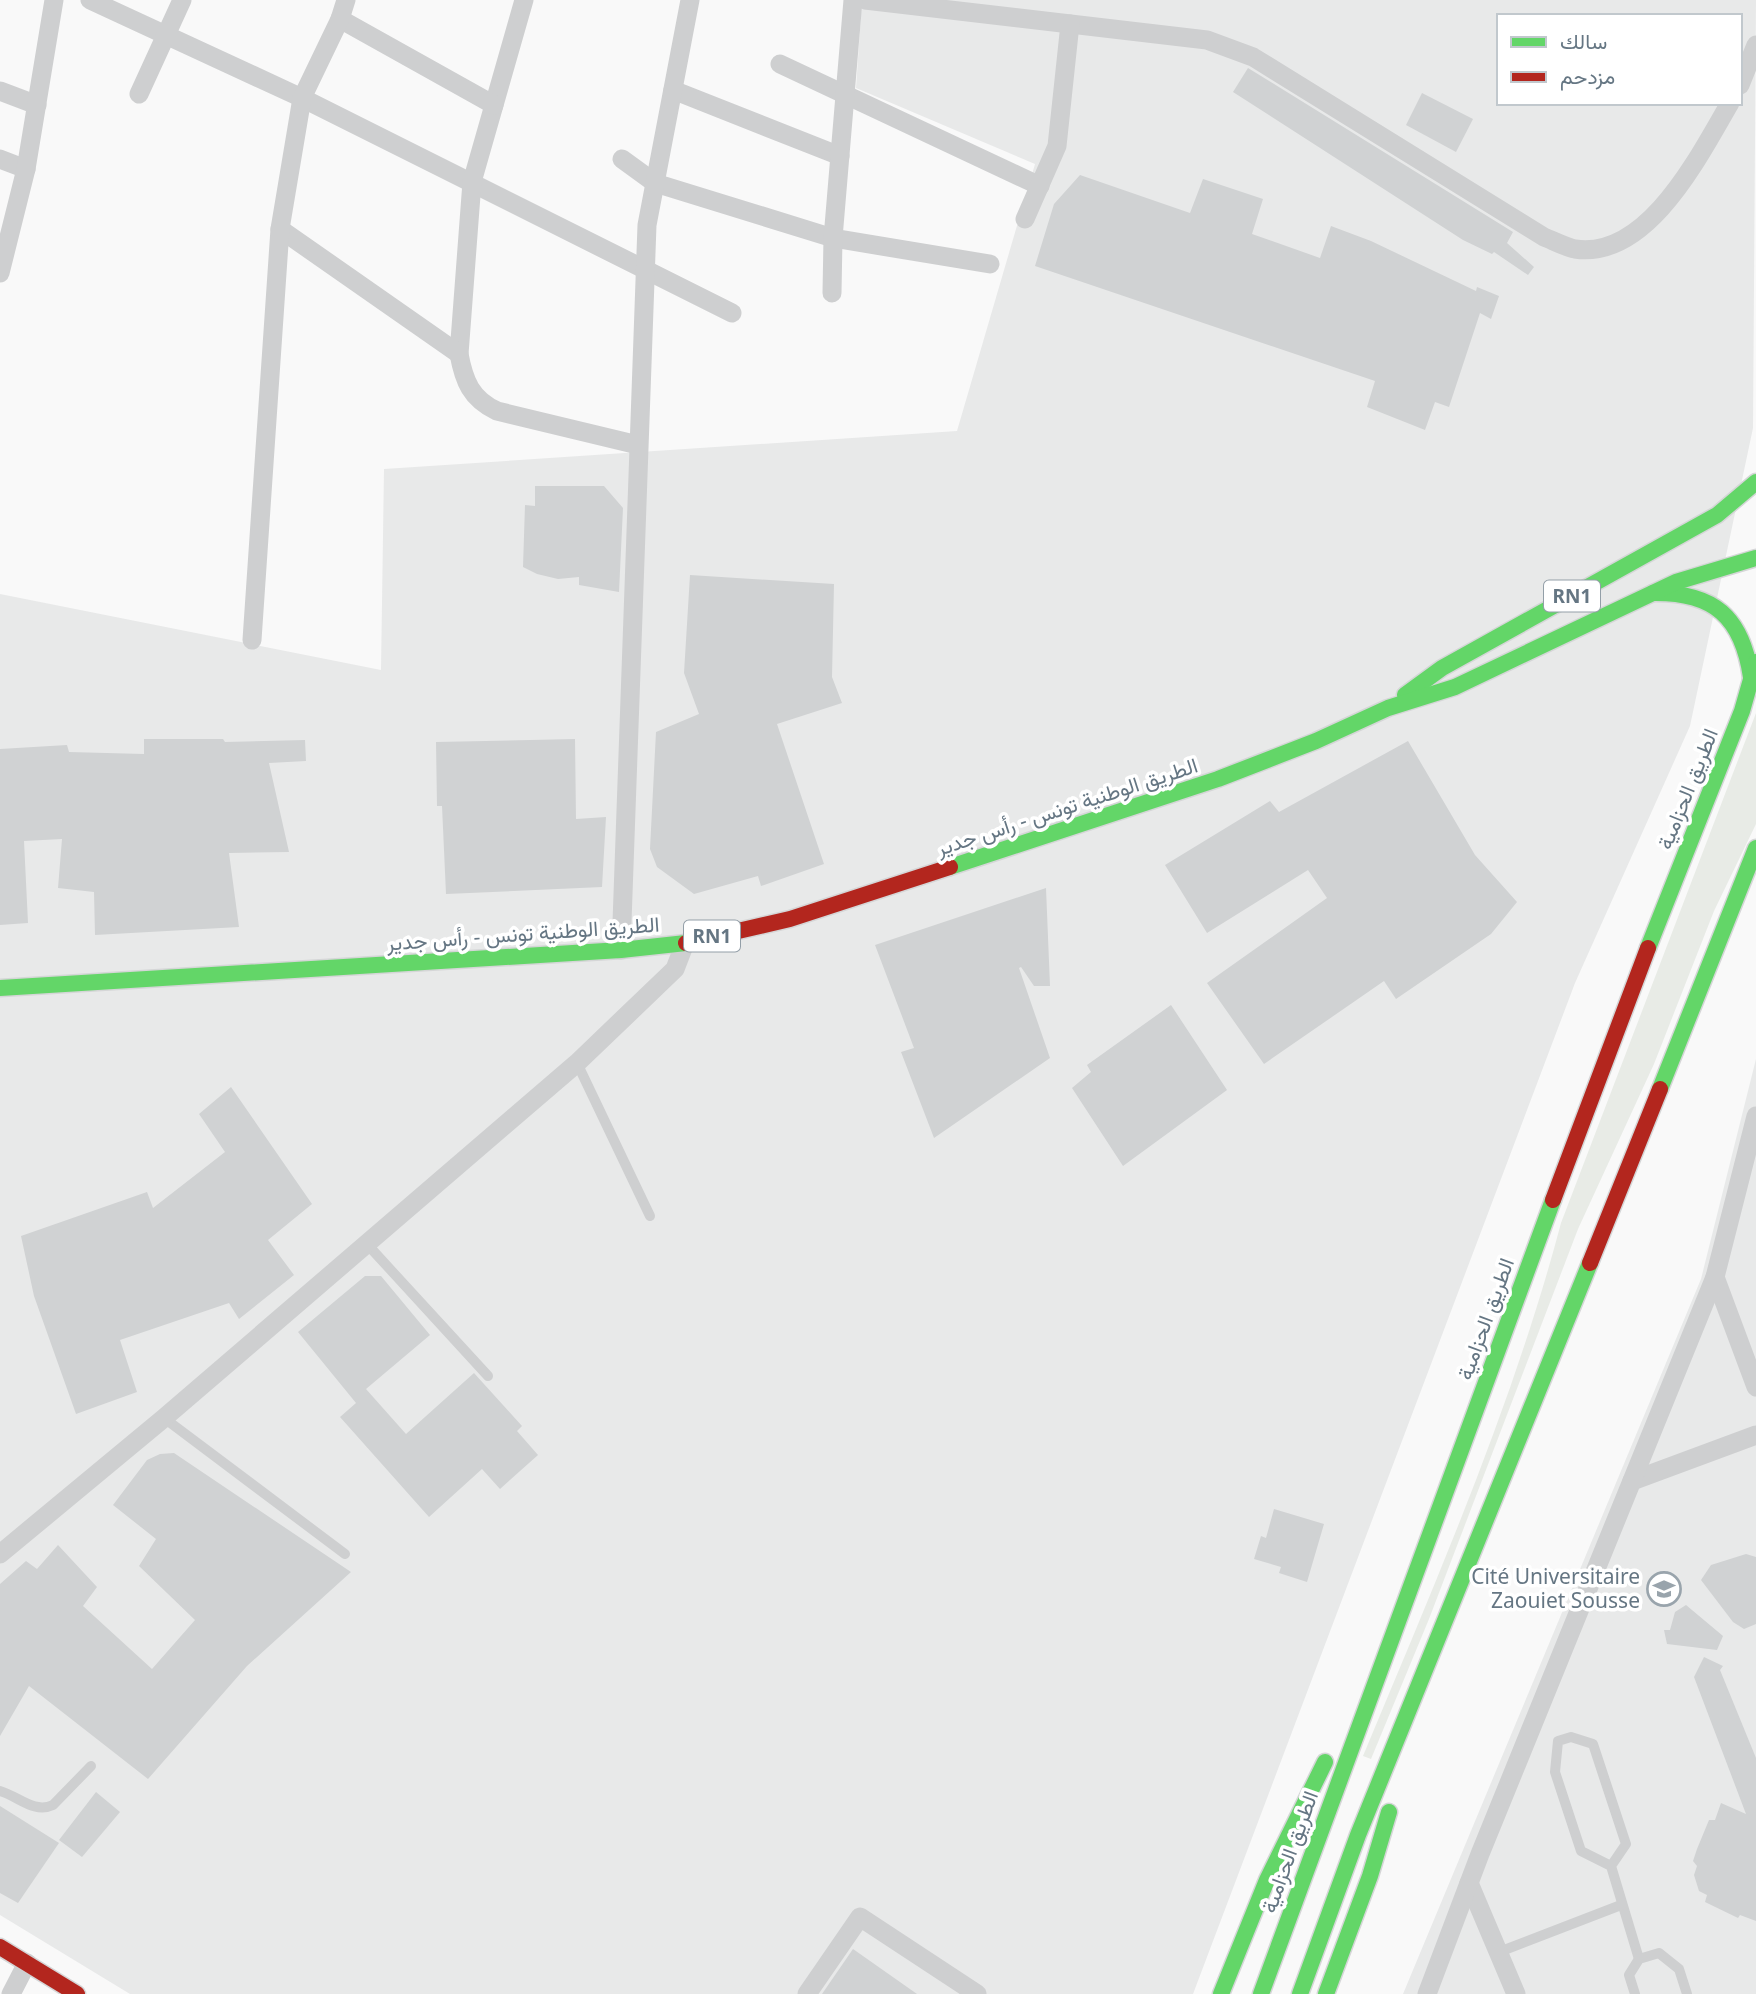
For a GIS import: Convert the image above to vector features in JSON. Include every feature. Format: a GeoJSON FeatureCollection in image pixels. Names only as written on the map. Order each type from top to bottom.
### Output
{"type":"FeatureCollection","features":[{"type":"Feature","properties":{"kind":"main road","name":"الطريق الوطنية تونس - رأس جدير"},"geometry":{"type":"LineString","coordinates":[[1388,708],[1442,668],[1717,515],[1756,482]]}},
{"type":"Feature","properties":{"kind":"main road","name":"الطريق الوطنية تونس - رأس جدير"},"geometry":{"type":"LineString","coordinates":[[0,988],[621,950],[685,943],[790,919],[1027,844],[1218,779],[1316,741],[1388,708],[1455,687],[1700,572],[1756,558]]}},
{"type":"Feature","properties":{"kind":"main road"},"geometry":{"type":"LineString","coordinates":[[1653,593],[1690,594],[1723,611],[1744,640],[1754,669]]}},
{"type":"Feature","properties":{"kind":"main road","name":"الطريق الحزامية"},"geometry":{"type":"LineString","coordinates":[[1261,1994],[1616,1028],[1742,711],[1754,669]]}},
{"type":"Feature","properties":{"kind":"main road"},"geometry":{"type":"LineString","coordinates":[[1300,1994],[1358,1835],[1438,1644],[1756,848]]}},
{"type":"Feature","properties":{"kind":"main road"},"geometry":{"type":"LineString","coordinates":[[1221,1994],[1267,1880],[1394,1628]]}},
{"type":"Feature","properties":{"kind":"main road"},"geometry":{"type":"LineString","coordinates":[[1326,1994],[1370,1875],[1438,1644]]}},
{"type":"Feature","properties":{"kind":"main road"},"geometry":{"type":"LineString","coordinates":[[0,1947],[77,1994]]}},
{"type":"Feature","properties":{"kind":"street"},"geometry":{"type":"LineString","coordinates":[[0,273],[26,169],[54,0]]}},
{"type":"Feature","properties":{"kind":"street"},"geometry":{"type":"LineString","coordinates":[[90,0],[303,98],[645,272],[732,313]]}},
{"type":"Feature","properties":{"kind":"street"},"geometry":{"type":"LineString","coordinates":[[139,94],[182,0]]}},
{"type":"Feature","properties":{"kind":"street"},"geometry":{"type":"LineString","coordinates":[[252,640],[280,229],[303,98],[340,19],[346,0]]}},
{"type":"Feature","properties":{"kind":"street"},"geometry":{"type":"LineString","coordinates":[[524,0],[472,182],[459,354],[463,376],[481,404],[497,411],[638,445]]}},
{"type":"Feature","properties":{"kind":"street"},"geometry":{"type":"LineString","coordinates":[[621,950],[647,225],[690,0]]}},
{"type":"Feature","properties":{"kind":"street"},"geometry":{"type":"LineString","coordinates":[[832,293],[833,238],[853,0]]}},
{"type":"Feature","properties":{"kind":"street"},"geometry":{"type":"LineString","coordinates":[[865,0],[1207,40],[1253,57],[1544,237],[1576,249],[1608,245],[1642,227],[1668,203],[1729,105]]}},
{"type":"Feature","properties":{"kind":"street"},"geometry":{"type":"LineString","coordinates":[[340,19],[494,106]]}},
{"type":"Feature","properties":{"kind":"street"},"geometry":{"type":"LineString","coordinates":[[1025,219],[1057,146],[1070,24]]}},
{"type":"Feature","properties":{"kind":"street"},"geometry":{"type":"LineString","coordinates":[[1742,80],[1756,45]]}},
{"type":"Feature","properties":{"kind":"street"},"geometry":{"type":"LineString","coordinates":[[780,64],[1040,186]]}},
{"type":"Feature","properties":{"kind":"street"},"geometry":{"type":"LineString","coordinates":[[673,90],[840,156]]}},
{"type":"Feature","properties":{"kind":"street"},"geometry":{"type":"LineString","coordinates":[[0,91],[37,104]]}},
{"type":"Feature","properties":{"kind":"street"},"geometry":{"type":"LineString","coordinates":[[0,159],[26,169]]}},
{"type":"Feature","properties":{"kind":"street"},"geometry":{"type":"LineString","coordinates":[[622,159],[655,183],[833,238],[990,264]]}},
{"type":"Feature","properties":{"kind":"street"},"geometry":{"type":"LineString","coordinates":[[280,229],[459,354]]}},
{"type":"Feature","properties":{"kind":"street"},"geometry":{"type":"LineString","coordinates":[[0,1554],[164,1419],[577,1063],[675,969],[685,943]]}},
{"type":"Feature","properties":{"kind":"street"},"geometry":{"type":"LineString","coordinates":[[1427,1994],[1469,1883],[1715,1277],[1756,1116]]}},
{"type":"Feature","properties":{"kind":"street"},"geometry":{"type":"LineString","coordinates":[[1715,1277],[1756,1387]]}},
{"type":"Feature","properties":{"kind":"street"},"geometry":{"type":"LineString","coordinates":[[1632,1481],[1756,1435]]}},
{"type":"Feature","properties":{"kind":"street"},"geometry":{"type":"LineString","coordinates":[[1469,1883],[1516,1994]]}},
{"type":"Feature","properties":{"kind":"street"},"geometry":{"type":"LineString","coordinates":[[807,1994],[860,1917],[976,1994]]}},
{"type":"Feature","properties":{"kind":"street"},"geometry":{"type":"LineString","coordinates":[[11,1994],[27,1963]]}},
{"type":"Feature","properties":{"kind":"lane"},"geometry":{"type":"LineString","coordinates":[[577,1063],[650,1216]]}},
{"type":"Feature","properties":{"kind":"lane"},"geometry":{"type":"LineString","coordinates":[[366,1243],[488,1376]]}},
{"type":"Feature","properties":{"kind":"lane"},"geometry":{"type":"LineString","coordinates":[[164,1419],[345,1554]]}},
{"type":"Feature","properties":{"kind":"lane"},"geometry":{"type":"LineString","coordinates":[[1611,1866],[1581,1851],[1555,1772],[1558,1741],[1571,1737],[1593,1744],[1626,1844],[1611,1866],[1639,1959]]}},
{"type":"Feature","properties":{"kind":"lane"},"geometry":{"type":"LineString","coordinates":[[0,1791],[34,1807],[46,1808],[53,1805],[91,1766]]}},
{"type":"Feature","properties":{"kind":"lane"},"geometry":{"type":"LineString","coordinates":[[1499,1952],[1621,1905]]}},
{"type":"Feature","properties":{"kind":"lane"},"geometry":{"type":"LineString","coordinates":[[1635,1994],[1629,1975],[1639,1959],[1659,1953],[1679,1969],[1687,1994]]}},
{"type":"Feature","properties":{"kind":"shaded area"},"geometry":{"type":"Polygon","coordinates":[[[862,0],[1756,0],[1753,428],[1690,726],[1575,983],[1193,1994],[130,1994],[0,1915],[0,594],[381,670],[384,469],[957,431],[1035,164],[856,88],[862,0]]]}},
{"type":"Feature","properties":{"kind":"shaded area"},"geometry":{"type":"Polygon","coordinates":[[[1756,713],[1756,824],[1714,911],[1654,1064],[1578,1229],[1429,1619],[1371,1759],[1363,1756],[1471,1493],[1520,1359],[1561,1223],[1756,713]]]}},
{"type":"Feature","properties":{"kind":"shaded area","name":"Cité Universitaire Zaouiet Sousse"},"geometry":{"type":"Polygon","coordinates":[[[1756,1059],[1756,1994],[1403,1994],[1701,1279],[1756,1059]]]}},
{"type":"Feature","properties":{"kind":"building"},"geometry":{"type":"Polygon","coordinates":[[[1248,68],[1513,232],[1507,243],[1534,267],[1528,275],[1494,252],[1492,254],[1463,240],[1233,92],[1248,68]]]}},
{"type":"Feature","properties":{"kind":"building"},"geometry":{"type":"Polygon","coordinates":[[[1422,93],[1473,119],[1456,152],[1406,125],[1422,93]]]}},
{"type":"Feature","properties":{"kind":"building"},"geometry":{"type":"Polygon","coordinates":[[[1080,175],[1190,213],[1203,179],[1263,199],[1252,234],[1320,258],[1331,226],[1371,241],[1476,291],[1477,287],[1499,296],[1491,319],[1480,313],[1449,407],[1435,402],[1425,430],[1367,407],[1375,381],[1035,266],[1054,204],[1080,175]]]}},
{"type":"Feature","properties":{"kind":"building"},"geometry":{"type":"Polygon","coordinates":[[[535,486],[604,486],[623,508],[619,592],[579,585],[579,577],[558,579],[523,567],[525,505],[535,506],[535,486]]]}},
{"type":"Feature","properties":{"kind":"building"},"geometry":{"type":"Polygon","coordinates":[[[690,575],[834,584],[832,677],[842,703],[777,724],[824,864],[761,886],[758,876],[694,894],[657,867],[650,849],[656,732],[699,714],[684,673],[690,575]]]}},
{"type":"Feature","properties":{"kind":"building"},"geometry":{"type":"Polygon","coordinates":[[[144,739],[223,739],[225,742],[305,740],[306,761],[269,763],[289,852],[229,853],[239,927],[95,935],[94,892],[58,888],[62,839],[24,841],[28,923],[0,925],[0,749],[67,745],[69,752],[144,754],[144,739]]]}},
{"type":"Feature","properties":{"kind":"building"},"geometry":{"type":"Polygon","coordinates":[[[575,739],[576,819],[606,817],[602,887],[446,894],[442,806],[437,806],[436,742],[575,739]]]}},
{"type":"Feature","properties":{"kind":"building"},"geometry":{"type":"Polygon","coordinates":[[[1408,741],[1475,855],[1517,902],[1491,934],[1396,999],[1384,981],[1264,1064],[1207,983],[1327,898],[1308,870],[1207,933],[1165,865],[1270,801],[1279,812],[1408,741]]]}},
{"type":"Feature","properties":{"kind":"building"},"geometry":{"type":"Polygon","coordinates":[[[1046,888],[1050,986],[1034,986],[1021,967],[1019,968],[1050,1058],[934,1138],[901,1052],[914,1048],[875,945],[1046,888]]]}},
{"type":"Feature","properties":{"kind":"building"},"geometry":{"type":"Polygon","coordinates":[[[1171,1005],[1227,1090],[1123,1166],[1072,1088],[1091,1072],[1087,1065],[1171,1005]]]}},
{"type":"Feature","properties":{"kind":"building"},"geometry":{"type":"Polygon","coordinates":[[[231,1087],[312,1204],[268,1240],[294,1275],[239,1319],[229,1303],[120,1340],[137,1392],[76,1414],[34,1296],[21,1236],[147,1192],[153,1208],[225,1152],[199,1114],[231,1087]]]}},
{"type":"Feature","properties":{"kind":"building"},"geometry":{"type":"Polygon","coordinates":[[[365,1276],[381,1276],[430,1335],[366,1389],[406,1434],[474,1373],[522,1426],[517,1431],[538,1455],[500,1489],[482,1469],[429,1517],[340,1417],[356,1403],[298,1332],[365,1276]]]}},
{"type":"Feature","properties":{"kind":"building"},"geometry":{"type":"Polygon","coordinates":[[[174,1453],[351,1572],[247,1666],[148,1779],[29,1686],[0,1736],[0,1584],[26,1561],[37,1569],[58,1545],[97,1587],[83,1606],[152,1669],[195,1620],[139,1566],[156,1539],[113,1505],[147,1460],[160,1454],[174,1453]]]}},
{"type":"Feature","properties":{"kind":"building"},"geometry":{"type":"Polygon","coordinates":[[[1274,1509],[1324,1524],[1307,1582],[1279,1573],[1281,1567],[1254,1559],[1261,1536],[1266,1538],[1274,1509]]]}},
{"type":"Feature","properties":{"kind":"building"},"geometry":{"type":"Polygon","coordinates":[[[1746,1554],[1756,1557],[1756,1624],[1744,1629],[1733,1622],[1701,1580],[1711,1565],[1746,1554]]]}},
{"type":"Feature","properties":{"kind":"building"},"geometry":{"type":"Polygon","coordinates":[[[1686,1605],[1723,1636],[1717,1650],[1667,1644],[1664,1630],[1670,1630],[1675,1612],[1686,1605]]]}},
{"type":"Feature","properties":{"kind":"building"},"geometry":{"type":"Polygon","coordinates":[[[1704,1657],[1723,1666],[1720,1670],[1756,1758],[1756,1921],[1740,1915],[1738,1918],[1705,1902],[1707,1895],[1699,1891],[1694,1875],[1697,1866],[1693,1861],[1697,1849],[1709,1820],[1715,1820],[1721,1803],[1746,1814],[1694,1677],[1704,1657]]]}},
{"type":"Feature","properties":{"kind":"building"},"geometry":{"type":"Polygon","coordinates":[[[96,1792],[120,1812],[82,1857],[59,1840],[96,1792]]]}},
{"type":"Feature","properties":{"kind":"building"},"geometry":{"type":"Polygon","coordinates":[[[0,1806],[59,1843],[18,1903],[0,1893],[0,1806]]]}},
{"type":"Feature","properties":{"kind":"building"},"geometry":{"type":"Polygon","coordinates":[[[853,1949],[917,1994],[822,1994],[853,1949]]]}},
{"type":"Feature","properties":{"kind":"traffic: fast"},"geometry":{"type":"LineString","coordinates":[[1405,695],[1442,668],[1717,515],[1756,482]]}},
{"type":"Feature","properties":{"kind":"traffic: fast"},"geometry":{"type":"LineString","coordinates":[[950,867],[1218,779],[1316,741],[1388,708],[1455,687],[1676,582],[1756,558]]}},
{"type":"Feature","properties":{"kind":"traffic: fast"},"geometry":{"type":"LineString","coordinates":[[1653,593],[1693,597],[1722,612],[1740,638],[1751,677]]}},
{"type":"Feature","properties":{"kind":"traffic: fast"},"geometry":{"type":"LineString","coordinates":[[1648,948],[1742,711],[1756,662]]}},
{"type":"Feature","properties":{"kind":"traffic: fast"},"geometry":{"type":"LineString","coordinates":[[1660,1089],[1756,848]]}},
{"type":"Feature","properties":{"kind":"traffic: fast"},"geometry":{"type":"LineString","coordinates":[[0,988],[621,950],[686,943]]}},
{"type":"Feature","properties":{"kind":"traffic: fast"},"geometry":{"type":"LineString","coordinates":[[1261,1994],[1553,1200]]}},
{"type":"Feature","properties":{"kind":"traffic: fast"},"geometry":{"type":"LineString","coordinates":[[1300,1994],[1358,1835],[1590,1263]]}},
{"type":"Feature","properties":{"kind":"traffic: fast"},"geometry":{"type":"LineString","coordinates":[[1221,1994],[1267,1880],[1325,1762]]}},
{"type":"Feature","properties":{"kind":"traffic: fast"},"geometry":{"type":"LineString","coordinates":[[1326,1994],[1370,1876],[1389,1812]]}},
{"type":"Feature","properties":{"kind":"traffic: jam"},"geometry":{"type":"LineString","coordinates":[[686,943],[790,919],[950,867]]}},
{"type":"Feature","properties":{"kind":"traffic: jam"},"geometry":{"type":"LineString","coordinates":[[1553,1200],[1648,948]]}},
{"type":"Feature","properties":{"kind":"traffic: jam"},"geometry":{"type":"LineString","coordinates":[[1590,1263],[1660,1089]]}},
{"type":"Feature","properties":{"kind":"traffic: jam"},"geometry":{"type":"LineString","coordinates":[[0,1947],[77,1994]]}},
{"type":"Feature","properties":{"kind":"place","name":"Cité Universitaire Zaouiet Sousse"},"geometry":{"type":"Point","coordinates":[1664,1589]}}]}
